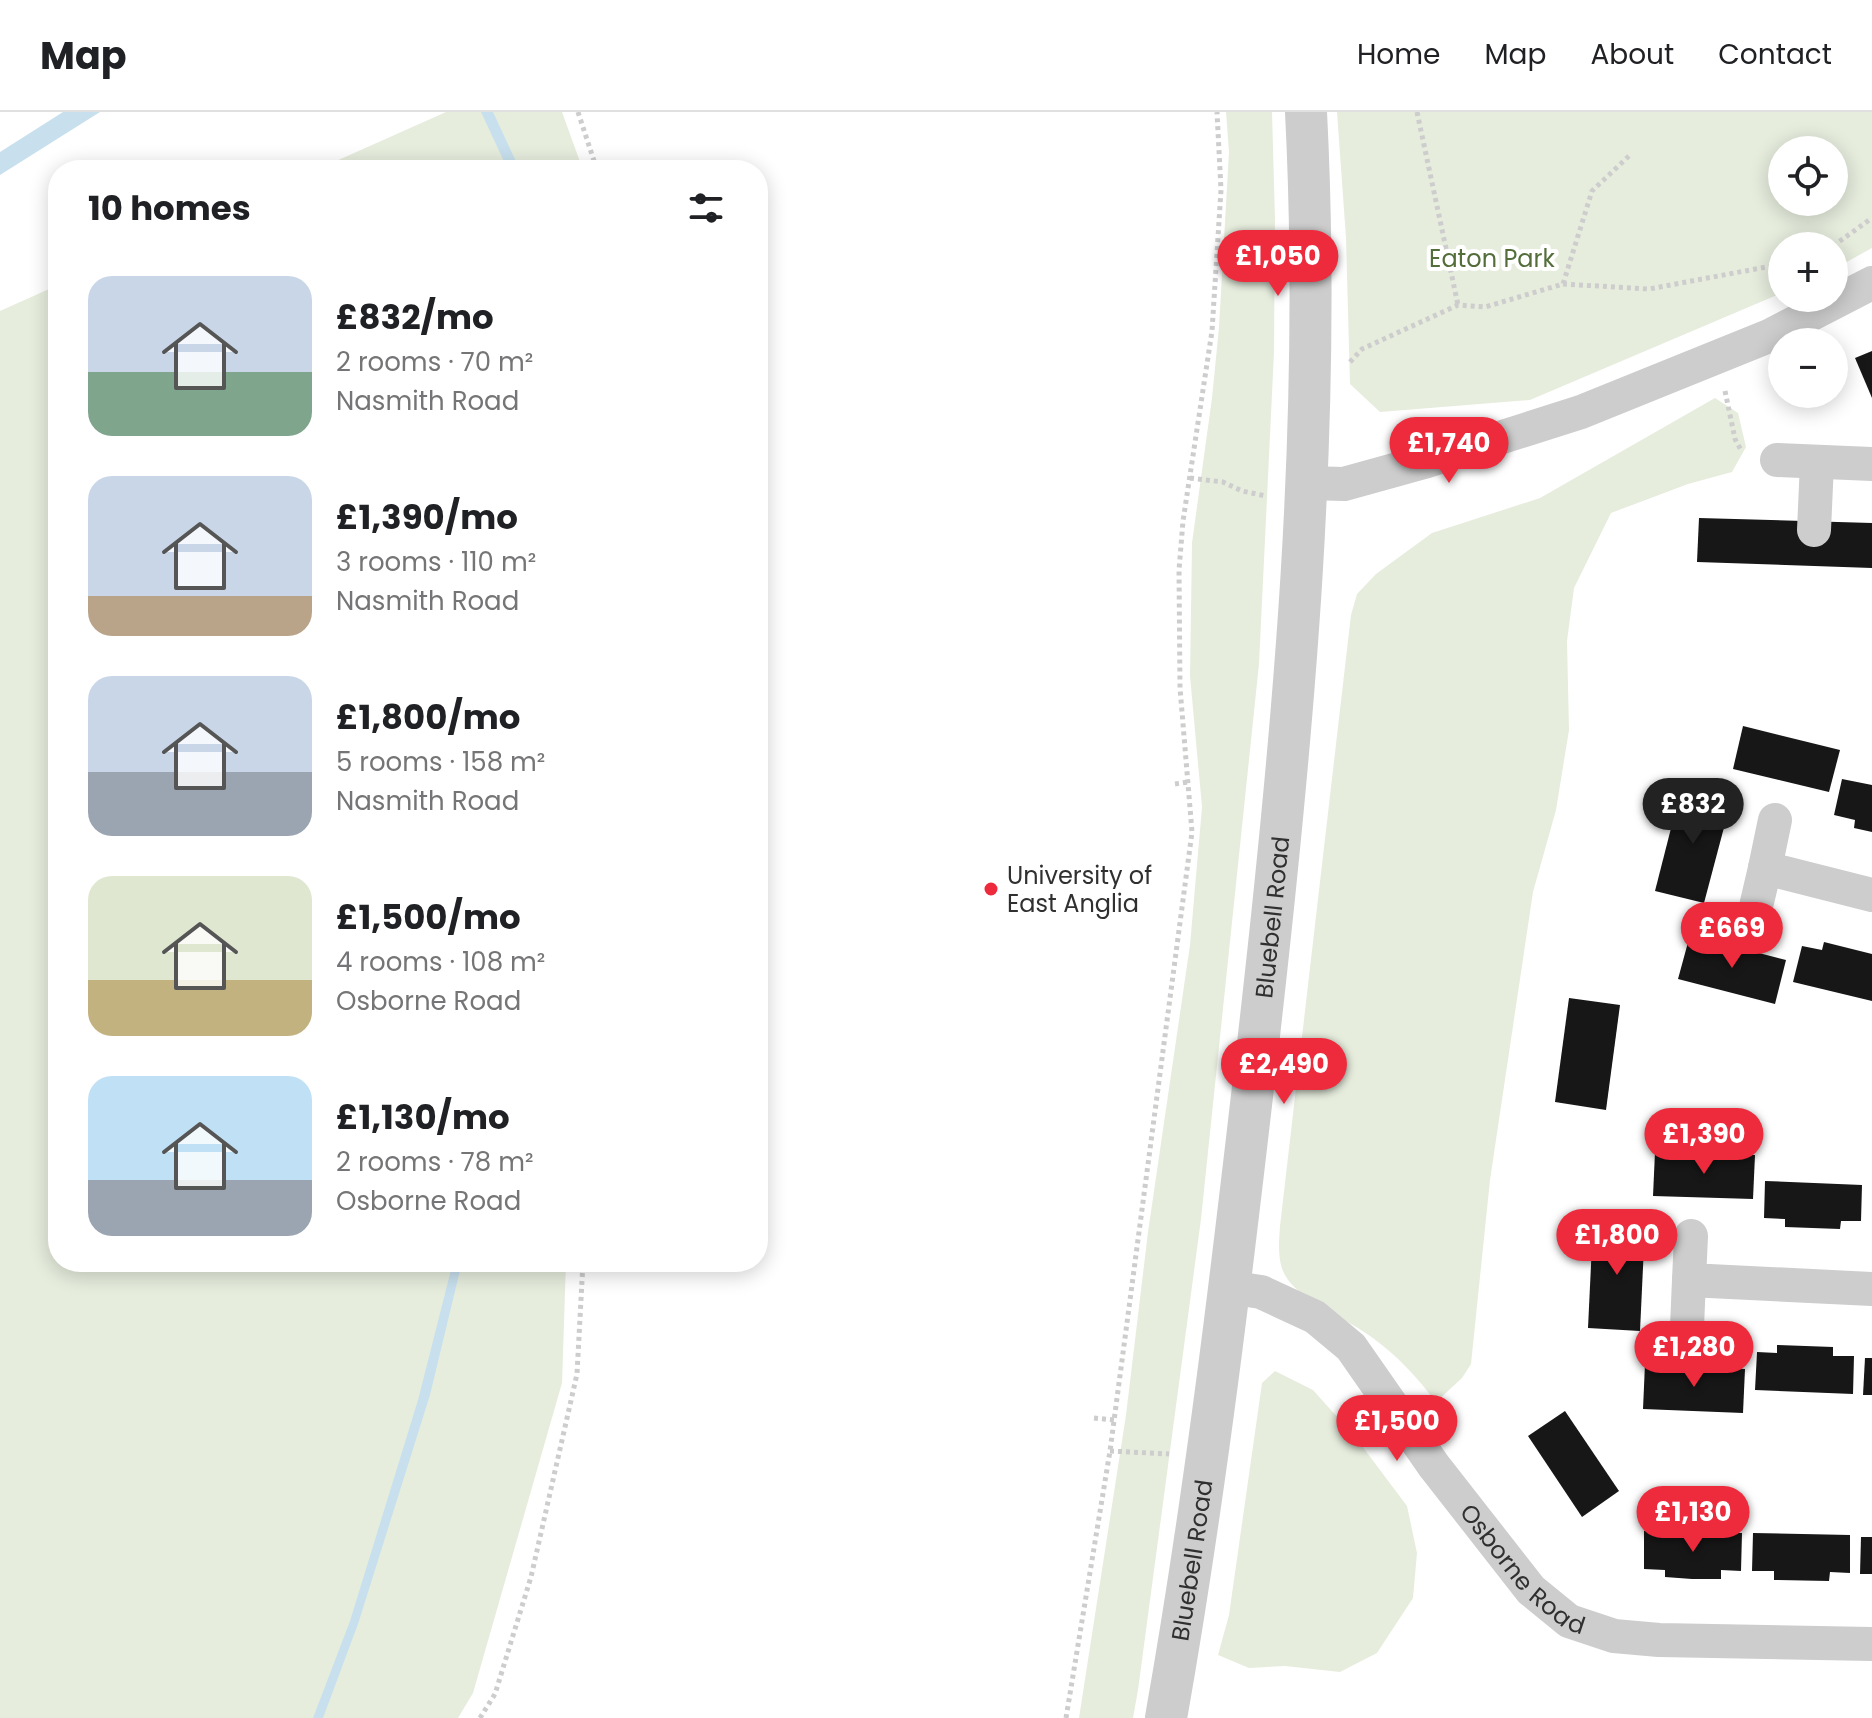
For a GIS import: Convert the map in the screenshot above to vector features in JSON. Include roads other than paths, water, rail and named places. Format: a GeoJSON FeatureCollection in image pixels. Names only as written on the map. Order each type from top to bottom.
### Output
{"type":"FeatureCollection","features":[{"type":"Feature","properties":{"kind":"street","name":"Bluebell Road"},"geometry":{"type":"LineString","coordinates":[[1166,1718],[1206,1457],[1228,1287],[1280,845],[1296,674],[1311,406],[1306,112]]}},
{"type":"Feature","properties":{"kind":"street"},"geometry":{"type":"LineString","coordinates":[[1307,483],[1344,484],[1581,412],[1769,336],[1872,283]]}},
{"type":"Feature","properties":{"kind":"street"},"geometry":{"type":"LineString","coordinates":[[1777,460],[1872,464]]}},
{"type":"Feature","properties":{"kind":"street"},"geometry":{"type":"LineString","coordinates":[[1814,530],[1817,463]]}},
{"type":"Feature","properties":{"kind":"street"},"geometry":{"type":"LineString","coordinates":[[1754,915],[1775,820]]}},
{"type":"Feature","properties":{"kind":"street"},"geometry":{"type":"LineString","coordinates":[[1765,868],[1872,895]]}},
{"type":"Feature","properties":{"kind":"street"},"geometry":{"type":"LineString","coordinates":[[1687,1327],[1691,1236]]}},
{"type":"Feature","properties":{"kind":"street"},"geometry":{"type":"LineString","coordinates":[[1689,1280],[1872,1289]]}},
{"type":"Feature","properties":{"kind":"street","name":"Osborne Road"},"geometry":{"type":"LineString","coordinates":[[1228,1287],[1261,1292],[1315,1317],[1351,1347],[1434,1466],[1531,1590],[1569,1621],[1614,1636],[1659,1640],[1872,1644]]}},
{"type":"Feature","properties":{"kind":"water"},"geometry":{"type":"Polygon","coordinates":[[[63,112],[100,112],[0,175],[0,152],[63,112]]]}},
{"type":"Feature","properties":{"kind":"water"},"geometry":{"type":"Polygon","coordinates":[[[481,112],[493,112],[515,160],[503,160],[481,112]]]}},
{"type":"Feature","properties":{"kind":"water"},"geometry":{"type":"Polygon","coordinates":[[[450,1272],[460,1272],[430,1395],[358,1624],[323,1718],[313,1718],[350,1621],[418,1400],[450,1272]]]}},
{"type":"Feature","properties":{"kind":"place","name":"University of East Anglia"},"geometry":{"type":"Point","coordinates":[991,889]}},
{"type":"Feature","properties":{"kind":"park label","name":"Eaton Park"},"geometry":{"type":"Point","coordinates":[1492,258]}}]}
